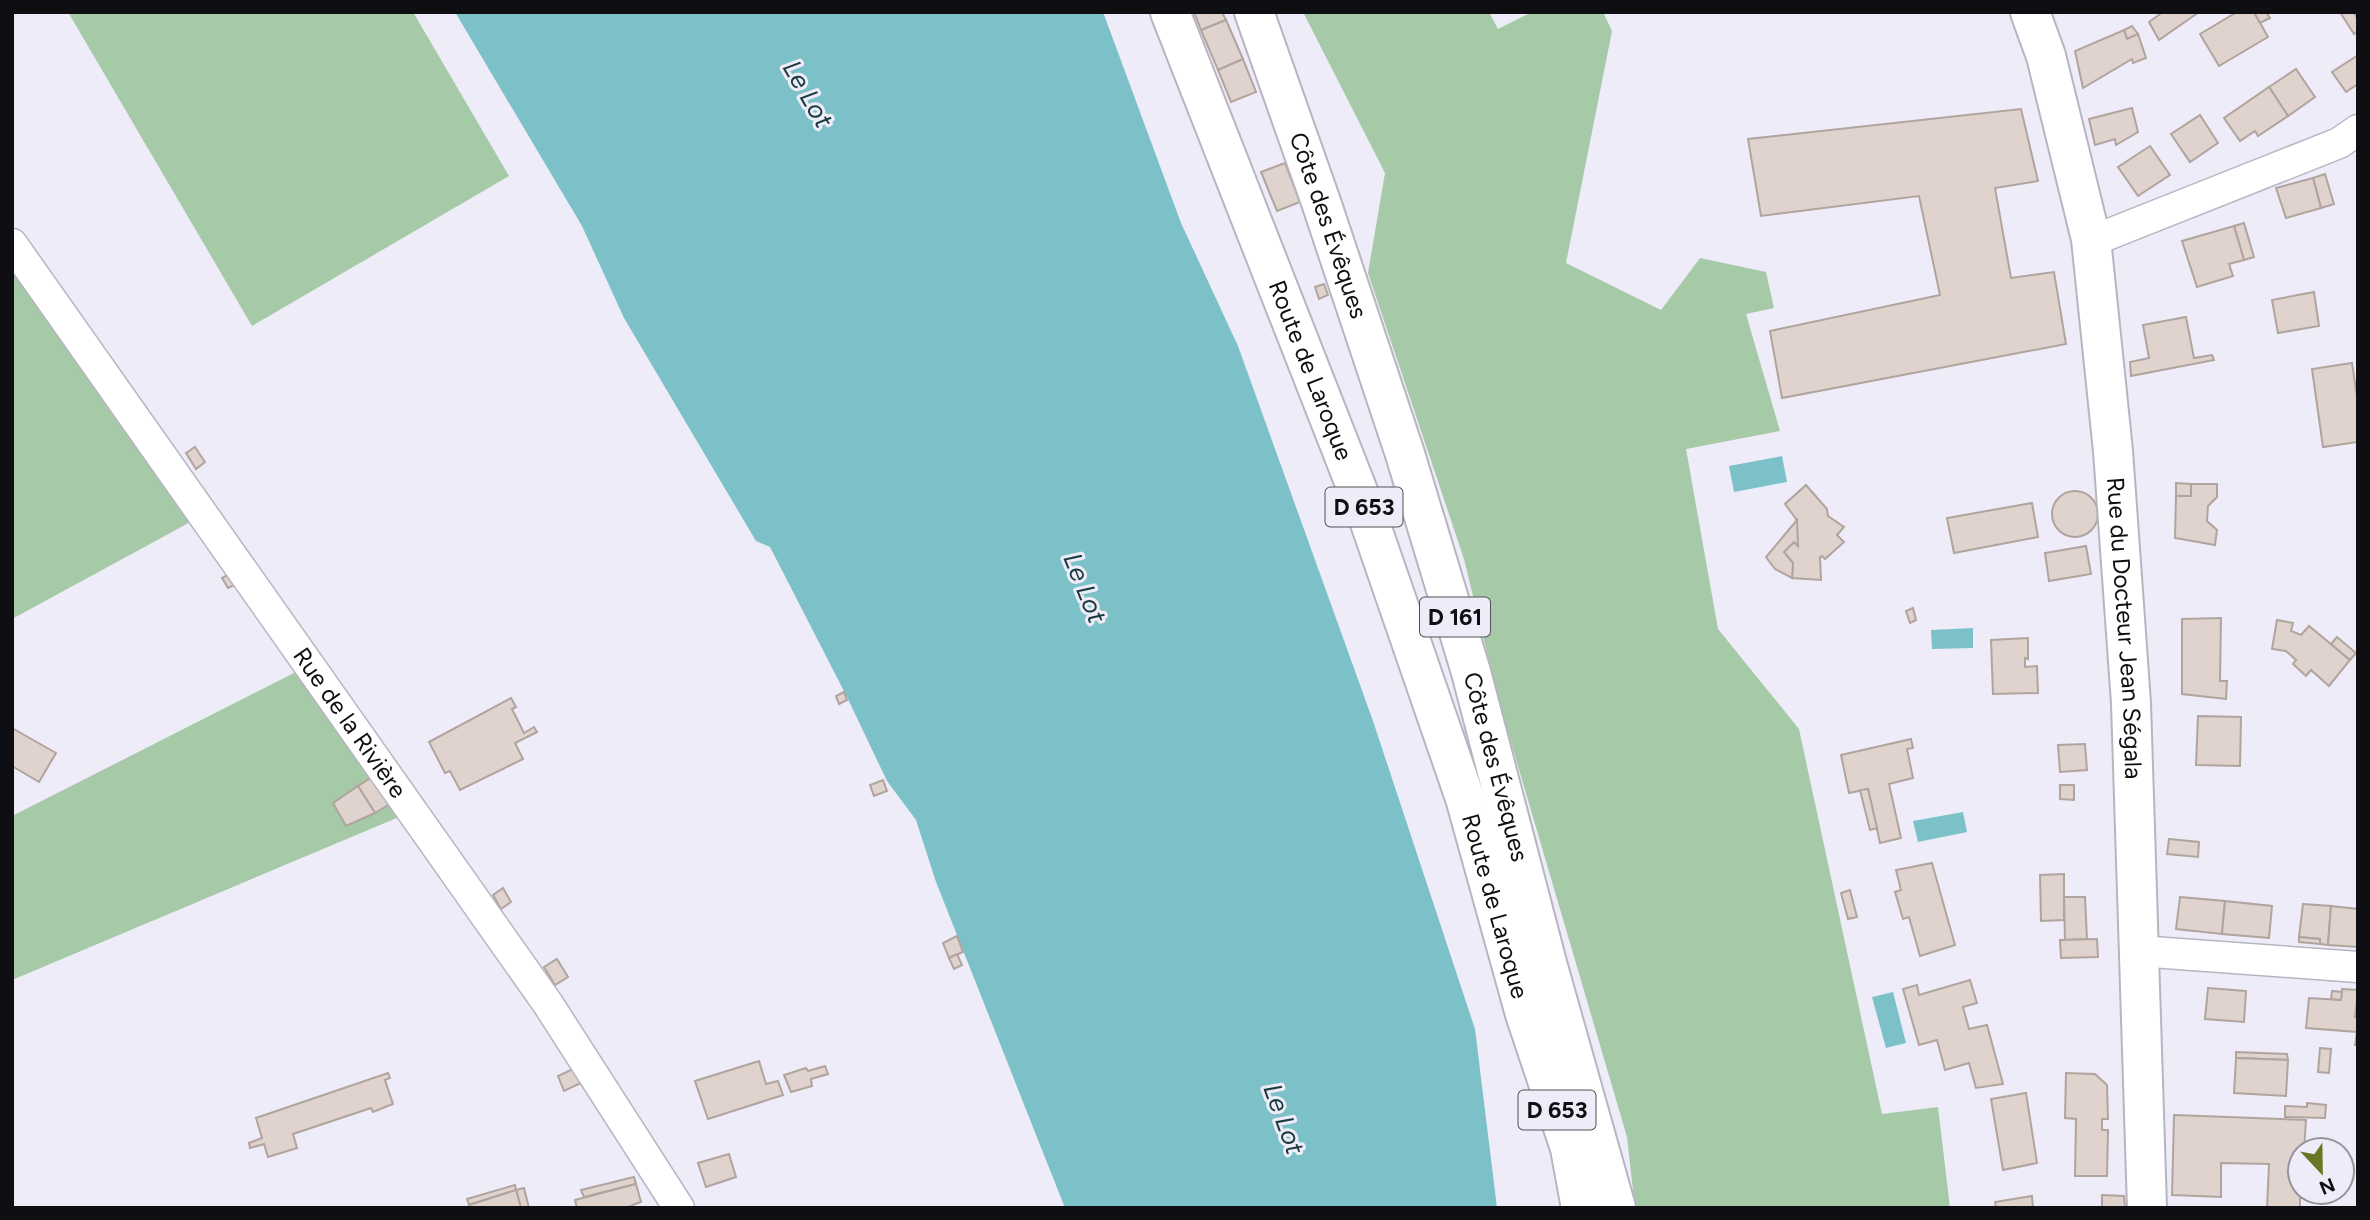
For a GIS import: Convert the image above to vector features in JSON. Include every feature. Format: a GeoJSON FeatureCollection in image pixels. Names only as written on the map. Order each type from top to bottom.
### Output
{"type":"FeatureCollection","features":[{"type":"Feature","properties":{"kind":"main road","name":"Route de Laroque"},"geometry":{"type":"LineString","coordinates":[[1170,12],[1368,517],[1465,797],[1525,1014],[1570,1148],[1581,1208]]}},
{"type":"Feature","properties":{"kind":"main road","name":"Côte des Évêques"},"geometry":{"type":"LineString","coordinates":[[1254,12],[1396,428],[1464,647],[1547,963],[1616,1208]]}},
{"type":"Feature","properties":{"kind":"main road","name":"Rue du Docteur Jean Ségala"},"geometry":{"type":"LineString","coordinates":[[2030,12],[2046,56],[2091,239],[2113,451],[2131,703],[2147,1208]]}},
{"type":"Feature","properties":{"kind":"main road","name":"Rue du Docteur Jean Ségala"},"geometry":{"type":"LineString","coordinates":[[2043,12],[2046,56]]}},
{"type":"Feature","properties":{"kind":"main road","name":"Route de Laroque"},"geometry":{"type":"LineString","coordinates":[[1525,1014],[1552,1167],[1556,1208]]}},
{"type":"Feature","properties":{"kind":"street"},"geometry":{"type":"LineString","coordinates":[[2091,239],[2339,143],[2358,130]]}},
{"type":"Feature","properties":{"kind":"street","name":"Rue de la Rivière"},"geometry":{"type":"LineString","coordinates":[[12,244],[548,1004],[679,1208]]}},
{"type":"Feature","properties":{"kind":"street"},"geometry":{"type":"LineString","coordinates":[[2138,951],[2358,967]]}},
{"type":"Feature","properties":{"kind":"green space"},"geometry":{"type":"Polygon","coordinates":[[[68,12],[413,12],[509,176],[252,326],[68,12]]]}},
{"type":"Feature","properties":{"kind":"green space"},"geometry":{"type":"Polygon","coordinates":[[[1303,12],[1489,12],[1498,29],[1532,12],[1603,12],[1612,31],[1566,263],[1661,310],[1700,258],[1766,272],[1774,308],[1746,314],[1780,431],[1686,449],[1718,629],[1799,729],[1882,1114],[1938,1107],[1950,1208],[1635,1208],[1627,1137],[1498,698],[1464,559],[1368,273],[1385,173],[1303,12]]]}},
{"type":"Feature","properties":{"kind":"green space"},"geometry":{"type":"Polygon","coordinates":[[[12,269],[194,520],[12,619],[12,269]]]}},
{"type":"Feature","properties":{"kind":"green space"},"geometry":{"type":"Polygon","coordinates":[[[296,672],[399,817],[12,980],[12,816],[296,672]]]}},
{"type":"Feature","properties":{"kind":"water","name":"Le Lot"},"geometry":{"type":"Polygon","coordinates":[[[455,12],[1103,12],[1181,223],[1238,346],[1373,721],[1475,1029],[1497,1208],[1065,1208],[936,882],[916,820],[887,781],[770,547],[756,541],[624,318],[582,226],[455,12]]]}},
{"type":"Feature","properties":{"kind":"water"},"geometry":{"type":"Polygon","coordinates":[[[1782,456],[1787,482],[1734,492],[1729,466],[1782,456]]]}},
{"type":"Feature","properties":{"kind":"water"},"geometry":{"type":"Polygon","coordinates":[[[1973,628],[1973,648],[1932,649],[1931,630],[1973,628]]]}},
{"type":"Feature","properties":{"kind":"water"},"geometry":{"type":"Polygon","coordinates":[[[1963,812],[1967,832],[1918,842],[1913,821],[1963,812]]]}},
{"type":"Feature","properties":{"kind":"water"},"geometry":{"type":"Polygon","coordinates":[[[1893,992],[1906,1043],[1886,1048],[1872,997],[1893,992]]]}},
{"type":"Feature","properties":{"kind":"building"},"geometry":{"type":"Polygon","coordinates":[[[1194,12],[1222,12],[1226,20],[1201,30],[1194,12]]]}},
{"type":"Feature","properties":{"kind":"building"},"geometry":{"type":"Polygon","coordinates":[[[2163,12],[2199,12],[2159,40],[2149,22],[2163,12]]]}},
{"type":"Feature","properties":{"kind":"building"},"geometry":{"type":"Polygon","coordinates":[[[2237,12],[2254,12],[2268,37],[2219,66],[2200,34],[2237,12]]]}},
{"type":"Feature","properties":{"kind":"building"},"geometry":{"type":"Polygon","coordinates":[[[2254,12],[2266,12],[2270,18],[2260,23],[2254,12]]]}},
{"type":"Feature","properties":{"kind":"building"},"geometry":{"type":"Polygon","coordinates":[[[2340,12],[2353,12],[2358,19],[2358,31],[2354,34],[2340,12]]]}},
{"type":"Feature","properties":{"kind":"building"},"geometry":{"type":"Polygon","coordinates":[[[1226,20],[1243,59],[1218,70],[1201,30],[1226,20]]]}},
{"type":"Feature","properties":{"kind":"building"},"geometry":{"type":"Polygon","coordinates":[[[2132,26],[2138,34],[2127,39],[2124,30],[2132,26]]]}},
{"type":"Feature","properties":{"kind":"building"},"geometry":{"type":"Polygon","coordinates":[[[2124,30],[2127,39],[2138,34],[2146,58],[2133,63],[2132,59],[2083,88],[2075,51],[2124,30]]]}},
{"type":"Feature","properties":{"kind":"building"},"geometry":{"type":"Polygon","coordinates":[[[2358,55],[2358,84],[2346,92],[2332,72],[2358,55]]]}},
{"type":"Feature","properties":{"kind":"building"},"geometry":{"type":"Polygon","coordinates":[[[1243,59],[1256,92],[1231,102],[1218,70],[1243,59]]]}},
{"type":"Feature","properties":{"kind":"building"},"geometry":{"type":"Polygon","coordinates":[[[2296,69],[2315,97],[2288,116],[2269,87],[2296,69]]]}},
{"type":"Feature","properties":{"kind":"building"},"geometry":{"type":"Polygon","coordinates":[[[2269,87],[2288,116],[2258,136],[2255,131],[2240,141],[2224,118],[2269,87]]]}},
{"type":"Feature","properties":{"kind":"building"},"geometry":{"type":"Polygon","coordinates":[[[2132,108],[2138,132],[2116,145],[2115,139],[2095,145],[2089,119],[2132,108]]]}},
{"type":"Feature","properties":{"kind":"building"},"geometry":{"type":"Polygon","coordinates":[[[2021,109],[2038,181],[1995,188],[2011,278],[2054,272],[2066,344],[1782,398],[1770,331],[1940,295],[1919,196],[1761,216],[1748,139],[2021,109]]]}},
{"type":"Feature","properties":{"kind":"building"},"geometry":{"type":"Polygon","coordinates":[[[2200,115],[2218,143],[2190,162],[2171,134],[2200,115]]]}},
{"type":"Feature","properties":{"kind":"building"},"geometry":{"type":"Polygon","coordinates":[[[2150,146],[2170,175],[2138,196],[2118,167],[2150,146]]]}},
{"type":"Feature","properties":{"kind":"building"},"geometry":{"type":"Polygon","coordinates":[[[1285,163],[1300,202],[1277,211],[1261,172],[1285,163]]]}},
{"type":"Feature","properties":{"kind":"building"},"geometry":{"type":"Polygon","coordinates":[[[2325,174],[2334,204],[2321,208],[2313,178],[2325,174]]]}},
{"type":"Feature","properties":{"kind":"building"},"geometry":{"type":"Polygon","coordinates":[[[2313,178],[2321,208],[2286,218],[2276,188],[2313,178]]]}},
{"type":"Feature","properties":{"kind":"building"},"geometry":{"type":"Polygon","coordinates":[[[2244,223],[2254,257],[2244,260],[2234,226],[2244,223]]]}},
{"type":"Feature","properties":{"kind":"building"},"geometry":{"type":"Polygon","coordinates":[[[2234,226],[2244,260],[2229,264],[2233,276],[2197,287],[2182,241],[2234,226]]]}},
{"type":"Feature","properties":{"kind":"building"},"geometry":{"type":"Polygon","coordinates":[[[1324,284],[1328,295],[1319,299],[1315,287],[1324,284]]]}},
{"type":"Feature","properties":{"kind":"building"},"geometry":{"type":"Polygon","coordinates":[[[2314,292],[2319,326],[2278,333],[2272,300],[2314,292]]]}},
{"type":"Feature","properties":{"kind":"building"},"geometry":{"type":"Polygon","coordinates":[[[2186,317],[2194,358],[2212,355],[2214,360],[2131,376],[2130,362],[2149,358],[2143,325],[2186,317]]]}},
{"type":"Feature","properties":{"kind":"building"},"geometry":{"type":"Polygon","coordinates":[[[2352,363],[2358,403],[2358,442],[2323,447],[2312,369],[2352,363]]]}},
{"type":"Feature","properties":{"kind":"building"},"geometry":{"type":"Polygon","coordinates":[[[195,447],[205,462],[196,469],[186,453],[195,447]]]}},
{"type":"Feature","properties":{"kind":"building"},"geometry":{"type":"Polygon","coordinates":[[[2176,483],[2191,484],[2191,496],[2176,496],[2176,483]]]}},
{"type":"Feature","properties":{"kind":"building"},"geometry":{"type":"Polygon","coordinates":[[[2191,484],[2217,484],[2217,497],[2208,506],[2207,521],[2217,530],[2215,545],[2175,538],[2176,496],[2191,496],[2191,484]]]}},
{"type":"Feature","properties":{"kind":"building"},"geometry":{"type":"Polygon","coordinates":[[[1806,485],[1827,509],[1828,516],[1844,527],[1837,535],[1844,542],[1825,559],[1820,557],[1821,580],[1792,578],[1793,563],[1784,552],[1794,542],[1798,546],[1796,519],[1785,504],[1806,485]]]}},
{"type":"Feature","properties":{"kind":"building"},"geometry":{"type":"Polygon","coordinates":[[[2075,491],[2091,498],[2098,514],[2091,530],[2075,537],[2059,530],[2052,514],[2059,498],[2075,491]]]}},
{"type":"Feature","properties":{"kind":"building"},"geometry":{"type":"Polygon","coordinates":[[[2032,503],[2038,537],[1954,553],[1947,518],[2032,503]]]}},
{"type":"Feature","properties":{"kind":"building"},"geometry":{"type":"Polygon","coordinates":[[[1797,520],[1798,546],[1794,542],[1784,552],[1793,563],[1792,578],[1775,569],[1766,557],[1797,520]]]}},
{"type":"Feature","properties":{"kind":"building"},"geometry":{"type":"Polygon","coordinates":[[[2086,546],[2091,574],[2049,581],[2045,553],[2086,546]]]}},
{"type":"Feature","properties":{"kind":"building"},"geometry":{"type":"Polygon","coordinates":[[[233,572],[239,583],[228,588],[222,578],[233,572]]]}},
{"type":"Feature","properties":{"kind":"building"},"geometry":{"type":"Polygon","coordinates":[[[1913,608],[1916,620],[1910,623],[1906,611],[1913,608]]]}},
{"type":"Feature","properties":{"kind":"building"},"geometry":{"type":"Polygon","coordinates":[[[2221,618],[2220,681],[2227,681],[2226,699],[2182,694],[2182,619],[2221,618]]]}},
{"type":"Feature","properties":{"kind":"building"},"geometry":{"type":"Polygon","coordinates":[[[2277,620],[2293,623],[2291,631],[2301,635],[2309,626],[2350,660],[2329,686],[2311,670],[2306,676],[2293,664],[2296,660],[2286,651],[2272,649],[2277,620]]]}},
{"type":"Feature","properties":{"kind":"building"},"geometry":{"type":"Polygon","coordinates":[[[2337,637],[2356,653],[2350,660],[2331,644],[2337,637]]]}},
{"type":"Feature","properties":{"kind":"building"},"geometry":{"type":"Polygon","coordinates":[[[2028,638],[2028,659],[2025,658],[2025,667],[2037,666],[2038,693],[1993,694],[1991,640],[2028,638]]]}},
{"type":"Feature","properties":{"kind":"building"},"geometry":{"type":"Polygon","coordinates":[[[844,692],[847,700],[839,704],[836,696],[844,692]]]}},
{"type":"Feature","properties":{"kind":"building"},"geometry":{"type":"Polygon","coordinates":[[[511,698],[516,707],[512,709],[524,733],[534,727],[537,732],[515,743],[523,759],[460,790],[450,771],[445,773],[429,742],[511,698]]]}},
{"type":"Feature","properties":{"kind":"building"},"geometry":{"type":"Polygon","coordinates":[[[2198,716],[2241,717],[2240,766],[2196,765],[2198,716]]]}},
{"type":"Feature","properties":{"kind":"building"},"geometry":{"type":"Polygon","coordinates":[[[12,728],[56,753],[39,782],[12,766],[12,728]]]}},
{"type":"Feature","properties":{"kind":"building"},"geometry":{"type":"Polygon","coordinates":[[[1911,739],[1913,748],[1907,749],[1913,778],[1889,784],[1901,838],[1880,843],[1868,789],[1849,793],[1841,755],[1911,739]]]}},
{"type":"Feature","properties":{"kind":"building"},"geometry":{"type":"Polygon","coordinates":[[[2085,744],[2087,770],[2060,772],[2058,745],[2085,744]]]}},
{"type":"Feature","properties":{"kind":"building"},"geometry":{"type":"Polygon","coordinates":[[[382,771],[398,799],[375,813],[358,786],[382,771]]]}},
{"type":"Feature","properties":{"kind":"building"},"geometry":{"type":"Polygon","coordinates":[[[883,780],[887,791],[874,796],[870,785],[883,780]]]}},
{"type":"Feature","properties":{"kind":"building"},"geometry":{"type":"Polygon","coordinates":[[[2060,785],[2074,785],[2074,800],[2060,799],[2060,785]]]}},
{"type":"Feature","properties":{"kind":"building"},"geometry":{"type":"Polygon","coordinates":[[[358,786],[375,813],[346,826],[333,803],[358,786]]]}},
{"type":"Feature","properties":{"kind":"building"},"geometry":{"type":"Polygon","coordinates":[[[1868,789],[1877,828],[1870,830],[1860,790],[1868,789]]]}},
{"type":"Feature","properties":{"kind":"building"},"geometry":{"type":"Polygon","coordinates":[[[2169,839],[2199,842],[2198,857],[2167,854],[2169,839]]]}},
{"type":"Feature","properties":{"kind":"building"},"geometry":{"type":"Polygon","coordinates":[[[1932,863],[1955,945],[1920,956],[1909,917],[1903,919],[1895,892],[1901,890],[1896,870],[1932,863]]]}},
{"type":"Feature","properties":{"kind":"building"},"geometry":{"type":"Polygon","coordinates":[[[2064,874],[2064,920],[2041,921],[2040,875],[2064,874]]]}},
{"type":"Feature","properties":{"kind":"building"},"geometry":{"type":"Polygon","coordinates":[[[503,888],[511,902],[501,909],[493,895],[503,888]]]}},
{"type":"Feature","properties":{"kind":"building"},"geometry":{"type":"Polygon","coordinates":[[[1850,890],[1857,917],[1848,919],[1841,893],[1850,890]]]}},
{"type":"Feature","properties":{"kind":"building"},"geometry":{"type":"Polygon","coordinates":[[[2064,897],[2085,897],[2087,939],[2065,940],[2064,897]]]}},
{"type":"Feature","properties":{"kind":"building"},"geometry":{"type":"Polygon","coordinates":[[[2180,897],[2225,901],[2222,934],[2176,929],[2180,897]]]}},
{"type":"Feature","properties":{"kind":"building"},"geometry":{"type":"Polygon","coordinates":[[[2225,901],[2272,906],[2269,938],[2222,934],[2225,901]]]}},
{"type":"Feature","properties":{"kind":"building"},"geometry":{"type":"Polygon","coordinates":[[[2303,904],[2331,906],[2328,945],[2320,944],[2320,939],[2299,937],[2303,904]]]}},
{"type":"Feature","properties":{"kind":"building"},"geometry":{"type":"Polygon","coordinates":[[[2331,906],[2358,909],[2358,947],[2328,945],[2331,906]]]}},
{"type":"Feature","properties":{"kind":"building"},"geometry":{"type":"Polygon","coordinates":[[[957,936],[963,952],[949,958],[943,943],[957,936]]]}},
{"type":"Feature","properties":{"kind":"building"},"geometry":{"type":"Polygon","coordinates":[[[2299,937],[2320,939],[2320,944],[2299,942],[2299,937]]]}},
{"type":"Feature","properties":{"kind":"building"},"geometry":{"type":"Polygon","coordinates":[[[2097,939],[2098,957],[2061,958],[2060,940],[2097,939]]]}},
{"type":"Feature","properties":{"kind":"building"},"geometry":{"type":"Polygon","coordinates":[[[957,954],[962,965],[954,969],[949,958],[957,954]]]}},
{"type":"Feature","properties":{"kind":"building"},"geometry":{"type":"Polygon","coordinates":[[[557,959],[568,977],[555,985],[544,967],[557,959]]]}},
{"type":"Feature","properties":{"kind":"building"},"geometry":{"type":"Polygon","coordinates":[[[1970,980],[1977,1003],[1963,1007],[1969,1029],[1987,1025],[2003,1084],[1976,1088],[1969,1063],[1945,1070],[1937,1040],[1919,1045],[1903,989],[1917,985],[1919,995],[1970,980]]]}},
{"type":"Feature","properties":{"kind":"building"},"geometry":{"type":"Polygon","coordinates":[[[2208,988],[2246,991],[2244,1022],[2205,1019],[2208,988]]]}},
{"type":"Feature","properties":{"kind":"building"},"geometry":{"type":"Polygon","coordinates":[[[2342,989],[2358,990],[2355,1017],[2358,1017],[2358,1045],[2355,1045],[2357,1032],[2306,1028],[2309,998],[2341,1000],[2342,989]]]}},
{"type":"Feature","properties":{"kind":"building"},"geometry":{"type":"Polygon","coordinates":[[[2332,991],[2342,992],[2341,1000],[2331,999],[2332,991]]]}},
{"type":"Feature","properties":{"kind":"building"},"geometry":{"type":"Polygon","coordinates":[[[2320,1048],[2331,1049],[2329,1073],[2318,1072],[2320,1048]]]}},
{"type":"Feature","properties":{"kind":"building"},"geometry":{"type":"Polygon","coordinates":[[[2236,1052],[2287,1054],[2288,1060],[2236,1058],[2236,1052]]]}},
{"type":"Feature","properties":{"kind":"building"},"geometry":{"type":"Polygon","coordinates":[[[2236,1058],[2288,1060],[2286,1096],[2234,1093],[2236,1058]]]}},
{"type":"Feature","properties":{"kind":"building"},"geometry":{"type":"Polygon","coordinates":[[[759,1061],[766,1084],[778,1081],[783,1095],[708,1119],[695,1081],[759,1061]]]}},
{"type":"Feature","properties":{"kind":"building"},"geometry":{"type":"Polygon","coordinates":[[[825,1066],[828,1074],[811,1079],[812,1086],[791,1092],[784,1075],[806,1068],[808,1071],[825,1066]]]}},
{"type":"Feature","properties":{"kind":"building"},"geometry":{"type":"Polygon","coordinates":[[[575,1068],[581,1083],[564,1091],[558,1076],[575,1068]]]}},
{"type":"Feature","properties":{"kind":"building"},"geometry":{"type":"Polygon","coordinates":[[[388,1073],[390,1078],[385,1080],[393,1104],[373,1112],[371,1108],[293,1134],[297,1148],[268,1157],[264,1144],[250,1148],[249,1143],[262,1138],[256,1118],[388,1073]]]}},
{"type":"Feature","properties":{"kind":"building"},"geometry":{"type":"Polygon","coordinates":[[[2066,1073],[2095,1074],[2107,1085],[2108,1119],[2102,1119],[2102,1130],[2108,1130],[2107,1176],[2075,1176],[2076,1119],[2065,1118],[2066,1073]]]}},
{"type":"Feature","properties":{"kind":"building"},"geometry":{"type":"Polygon","coordinates":[[[2026,1093],[2037,1163],[2003,1170],[1991,1099],[2026,1093]]]}},
{"type":"Feature","properties":{"kind":"building"},"geometry":{"type":"Polygon","coordinates":[[[2307,1103],[2326,1105],[2325,1118],[2285,1117],[2285,1106],[2307,1107],[2307,1103]]]}},
{"type":"Feature","properties":{"kind":"building"},"geometry":{"type":"Polygon","coordinates":[[[2174,1115],[2306,1120],[2305,1136],[2286,1136],[2286,1206],[2300,1208],[2267,1208],[2269,1164],[2221,1163],[2221,1197],[2172,1195],[2174,1115]]]}},
{"type":"Feature","properties":{"kind":"building"},"geometry":{"type":"Polygon","coordinates":[[[729,1154],[736,1177],[706,1187],[698,1163],[729,1154]]]}},
{"type":"Feature","properties":{"kind":"building"},"geometry":{"type":"Polygon","coordinates":[[[634,1177],[636,1184],[584,1197],[581,1190],[634,1177]]]}},
{"type":"Feature","properties":{"kind":"building"},"geometry":{"type":"Polygon","coordinates":[[[636,1184],[641,1202],[625,1208],[577,1208],[575,1200],[636,1184]]]}},
{"type":"Feature","properties":{"kind":"building"},"geometry":{"type":"Polygon","coordinates":[[[515,1185],[516,1190],[469,1205],[467,1199],[515,1185]]]}},
{"type":"Feature","properties":{"kind":"building"},"geometry":{"type":"Polygon","coordinates":[[[524,1188],[529,1208],[521,1208],[516,1190],[524,1188]]]}},
{"type":"Feature","properties":{"kind":"building"},"geometry":{"type":"Polygon","coordinates":[[[516,1190],[521,1208],[469,1208],[469,1205],[516,1190]]]}},
{"type":"Feature","properties":{"kind":"building"},"geometry":{"type":"Polygon","coordinates":[[[2102,1195],[2124,1196],[2125,1208],[2102,1208],[2102,1195]]]}},
{"type":"Feature","properties":{"kind":"building"},"geometry":{"type":"Polygon","coordinates":[[[2032,1196],[2033,1208],[1996,1208],[1995,1202],[2032,1196]]]}}]}
